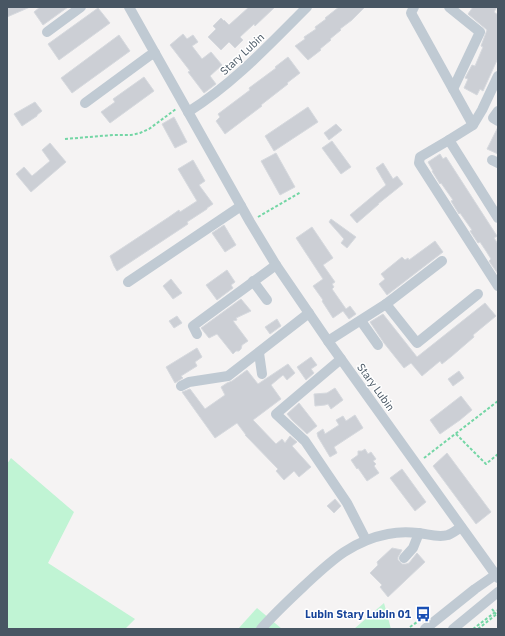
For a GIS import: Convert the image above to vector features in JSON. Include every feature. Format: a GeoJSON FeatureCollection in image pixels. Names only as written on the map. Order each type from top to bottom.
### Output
{"type":"FeatureCollection","features":[{"type":"Feature","properties":{"kind":"street"},"geometry":{"type":"LineString","coordinates":[[47,32],[81,7]]}},
{"type":"Feature","properties":{"kind":"street","name":"Stary Lubin"},"geometry":{"type":"LineString","coordinates":[[129,7],[250,222],[276,265],[328,342],[497,575]]}},
{"type":"Feature","properties":{"kind":"street","name":"Stary Lubin"},"geometry":{"type":"LineString","coordinates":[[186,108],[230,82],[307,7]]}},
{"type":"Feature","properties":{"kind":"street"},"geometry":{"type":"LineString","coordinates":[[414,7],[411,13],[473,125]]}},
{"type":"Feature","properties":{"kind":"street"},"geometry":{"type":"LineString","coordinates":[[449,7],[480,32],[453,89]]}},
{"type":"Feature","properties":{"kind":"street"},"geometry":{"type":"LineString","coordinates":[[85,103],[155,53]]}},
{"type":"Feature","properties":{"kind":"street"},"geometry":{"type":"LineString","coordinates":[[498,76],[473,125],[420,157],[419,163],[498,286]]}},
{"type":"Feature","properties":{"kind":"street"},"geometry":{"type":"LineString","coordinates":[[498,111],[493,118],[498,121]]}},
{"type":"Feature","properties":{"kind":"street"},"geometry":{"type":"LineString","coordinates":[[449,140],[498,218]]}},
{"type":"Feature","properties":{"kind":"street"},"geometry":{"type":"LineString","coordinates":[[128,282],[241,206]]}},
{"type":"Feature","properties":{"kind":"street"},"geometry":{"type":"LineString","coordinates":[[328,342],[386,304],[442,261]]}},
{"type":"Feature","properties":{"kind":"street"},"geometry":{"type":"LineString","coordinates":[[197,334],[193,326],[276,265]]}},
{"type":"Feature","properties":{"kind":"street"},"geometry":{"type":"LineString","coordinates":[[254,281],[267,300]]}},
{"type":"Feature","properties":{"kind":"street"},"geometry":{"type":"LineString","coordinates":[[386,304],[417,342],[478,294]]}},
{"type":"Feature","properties":{"kind":"street"},"geometry":{"type":"LineString","coordinates":[[181,386],[189,382],[228,376],[309,313]]}},
{"type":"Feature","properties":{"kind":"street"},"geometry":{"type":"LineString","coordinates":[[361,321],[378,345]]}},
{"type":"Feature","properties":{"kind":"street"},"geometry":{"type":"LineString","coordinates":[[259,353],[262,374]]}},
{"type":"Feature","properties":{"kind":"street"},"geometry":{"type":"LineString","coordinates":[[341,358],[276,414],[305,442],[347,503],[366,540]]}},
{"type":"Feature","properties":{"kind":"street"},"geometry":{"type":"LineString","coordinates":[[261,629],[274,614],[323,568],[346,550],[366,540],[387,534],[405,532],[439,536],[453,533],[461,527]]}},
{"type":"Feature","properties":{"kind":"street"},"geometry":{"type":"LineString","coordinates":[[404,558],[413,548],[418,533]]}},
{"type":"Feature","properties":{"kind":"street"},"geometry":{"type":"LineString","coordinates":[[425,629],[475,589],[497,575]]}},
{"type":"Feature","properties":{"kind":"street"},"geometry":{"type":"LineString","coordinates":[[453,629],[498,592]]}},
{"type":"Feature","properties":{"kind":"path"},"geometry":{"type":"LineString","coordinates":[[65,139],[131,135],[140,133],[149,129],[177,108],[186,108]]}},
{"type":"Feature","properties":{"kind":"path"},"geometry":{"type":"LineString","coordinates":[[250,222],[301,192]]}},
{"type":"Feature","properties":{"kind":"path"},"geometry":{"type":"LineString","coordinates":[[417,464],[498,401]]}},
{"type":"Feature","properties":{"kind":"path"},"geometry":{"type":"LineString","coordinates":[[456,434],[486,464],[498,454]]}},
{"type":"Feature","properties":{"kind":"path"},"geometry":{"type":"LineString","coordinates":[[472,629],[498,610]]}},
{"type":"Feature","properties":{"kind":"path"},"geometry":{"type":"LineString","coordinates":[[478,629],[498,613]]}},
{"type":"Feature","properties":{"kind":"green space"},"geometry":{"type":"Polygon","coordinates":[[[11,458],[74,512],[48,563],[135,619],[125,629],[7,629],[7,464],[11,458]]]}},
{"type":"Feature","properties":{"kind":"green space"},"geometry":{"type":"Polygon","coordinates":[[[384,603],[391,629],[354,629],[384,603]]]}},
{"type":"Feature","properties":{"kind":"green space"},"geometry":{"type":"Polygon","coordinates":[[[257,608],[282,629],[238,629],[257,608]]]}},
{"type":"Feature","properties":{"kind":"building"},"geometry":{"type":"Polygon","coordinates":[[[7,7],[30,7],[7,17],[7,7]]]}},
{"type":"Feature","properties":{"kind":"building"},"geometry":{"type":"Polygon","coordinates":[[[40,7],[68,7],[43,25],[34,12],[40,7]]]}},
{"type":"Feature","properties":{"kind":"building"},"geometry":{"type":"Polygon","coordinates":[[[249,7],[275,7],[255,26],[254,24],[240,37],[243,40],[235,48],[229,42],[221,50],[208,37],[216,29],[213,26],[221,18],[229,25],[249,7]]]}},
{"type":"Feature","properties":{"kind":"building"},"geometry":{"type":"Polygon","coordinates":[[[339,7],[365,7],[340,29],[341,30],[330,39],[331,40],[320,49],[321,50],[308,60],[295,46],[305,39],[304,37],[316,29],[315,27],[339,7]]]}},
{"type":"Feature","properties":{"kind":"building"},"geometry":{"type":"Polygon","coordinates":[[[473,7],[497,7],[494,12],[498,15],[498,58],[483,91],[480,89],[477,95],[464,88],[468,79],[465,78],[472,65],[475,66],[483,47],[481,46],[487,30],[468,14],[473,7]]]}},
{"type":"Feature","properties":{"kind":"building"},"geometry":{"type":"Polygon","coordinates":[[[98,8],[110,23],[59,60],[48,44],[98,8]]]}},
{"type":"Feature","properties":{"kind":"building"},"geometry":{"type":"Polygon","coordinates":[[[183,34],[187,39],[193,35],[198,42],[192,46],[202,59],[211,52],[222,65],[210,76],[216,84],[204,93],[188,72],[190,71],[170,45],[183,34]]]}},
{"type":"Feature","properties":{"kind":"building"},"geometry":{"type":"Polygon","coordinates":[[[119,35],[130,51],[72,93],[61,78],[119,35]]]}},
{"type":"Feature","properties":{"kind":"building"},"geometry":{"type":"Polygon","coordinates":[[[288,57],[300,73],[261,105],[262,106],[225,134],[216,121],[220,117],[218,114],[250,90],[249,88],[288,57]]]}},
{"type":"Feature","properties":{"kind":"building"},"geometry":{"type":"Polygon","coordinates":[[[144,77],[154,91],[110,123],[101,112],[115,102],[113,99],[144,77]]]}},
{"type":"Feature","properties":{"kind":"building"},"geometry":{"type":"Polygon","coordinates":[[[35,102],[42,111],[22,126],[14,114],[35,102]]]}},
{"type":"Feature","properties":{"kind":"building"},"geometry":{"type":"Polygon","coordinates":[[[308,107],[318,122],[274,151],[265,136],[308,107]]]}},
{"type":"Feature","properties":{"kind":"building"},"geometry":{"type":"Polygon","coordinates":[[[174,117],[187,142],[175,148],[162,124],[174,117]]]}},
{"type":"Feature","properties":{"kind":"building"},"geometry":{"type":"Polygon","coordinates":[[[336,124],[342,130],[329,140],[324,133],[336,124]]]}},
{"type":"Feature","properties":{"kind":"building"},"geometry":{"type":"Polygon","coordinates":[[[498,127],[498,154],[487,149],[498,127]]]}},
{"type":"Feature","properties":{"kind":"building"},"geometry":{"type":"Polygon","coordinates":[[[332,141],[351,167],[341,174],[322,148],[332,141]]]}},
{"type":"Feature","properties":{"kind":"building"},"geometry":{"type":"Polygon","coordinates":[[[50,143],[66,162],[31,192],[16,174],[24,167],[32,176],[50,161],[42,150],[50,143]]]}},
{"type":"Feature","properties":{"kind":"building"},"geometry":{"type":"Polygon","coordinates":[[[276,153],[295,187],[280,195],[261,161],[276,153]]]}},
{"type":"Feature","properties":{"kind":"building"},"geometry":{"type":"Polygon","coordinates":[[[440,154],[443,159],[446,157],[497,236],[494,238],[498,244],[498,274],[489,261],[491,259],[486,251],[480,242],[478,243],[470,231],[472,230],[451,201],[453,200],[432,171],[428,162],[440,154]]]}},
{"type":"Feature","properties":{"kind":"building"},"geometry":{"type":"Polygon","coordinates":[[[193,160],[205,181],[199,185],[213,204],[187,222],[188,224],[117,271],[110,256],[179,210],[180,212],[197,201],[178,169],[193,160]]]}},
{"type":"Feature","properties":{"kind":"building"},"geometry":{"type":"Polygon","coordinates":[[[383,163],[393,179],[397,176],[403,184],[357,223],[350,215],[386,185],[376,168],[383,163]]]}},
{"type":"Feature","properties":{"kind":"building"},"geometry":{"type":"Polygon","coordinates":[[[331,219],[356,237],[347,248],[341,243],[344,239],[329,222],[331,219]]]}},
{"type":"Feature","properties":{"kind":"building"},"geometry":{"type":"Polygon","coordinates":[[[224,225],[236,245],[225,252],[212,233],[224,225]]]}},
{"type":"Feature","properties":{"kind":"building"},"geometry":{"type":"Polygon","coordinates":[[[312,227],[333,258],[323,265],[335,282],[332,284],[334,287],[332,289],[346,309],[350,306],[356,314],[349,319],[343,311],[333,318],[313,286],[323,279],[296,238],[312,227]]]}},
{"type":"Feature","properties":{"kind":"building"},"geometry":{"type":"Polygon","coordinates":[[[435,241],[443,252],[387,295],[379,284],[385,279],[381,274],[402,257],[405,260],[408,258],[409,260],[435,241]]]}},
{"type":"Feature","properties":{"kind":"building"},"geometry":{"type":"Polygon","coordinates":[[[227,270],[235,282],[231,285],[233,288],[217,300],[206,285],[227,270]]]}},
{"type":"Feature","properties":{"kind":"building"},"geometry":{"type":"Polygon","coordinates":[[[171,279],[182,293],[173,299],[163,286],[171,279]]]}},
{"type":"Feature","properties":{"kind":"building"},"geometry":{"type":"Polygon","coordinates":[[[241,299],[251,311],[233,321],[248,341],[242,345],[239,351],[236,351],[233,354],[217,334],[209,338],[201,328],[241,299]]]}},
{"type":"Feature","properties":{"kind":"building"},"geometry":{"type":"Polygon","coordinates":[[[485,303],[496,316],[473,335],[474,337],[452,356],[442,364],[440,361],[422,376],[411,363],[404,368],[384,343],[370,322],[383,314],[417,357],[485,303]]]}},
{"type":"Feature","properties":{"kind":"building"},"geometry":{"type":"Polygon","coordinates":[[[177,316],[182,323],[174,328],[169,321],[177,316]]]}},
{"type":"Feature","properties":{"kind":"building"},"geometry":{"type":"Polygon","coordinates":[[[277,319],[281,326],[270,334],[265,327],[277,319]]]}},
{"type":"Feature","properties":{"kind":"building"},"geometry":{"type":"Polygon","coordinates":[[[197,348],[202,357],[195,362],[197,366],[181,376],[183,378],[175,383],[166,367],[197,348]]]}},
{"type":"Feature","properties":{"kind":"building"},"geometry":{"type":"Polygon","coordinates":[[[311,357],[317,365],[311,369],[314,373],[306,380],[297,367],[311,357]]]}},
{"type":"Feature","properties":{"kind":"building"},"geometry":{"type":"Polygon","coordinates":[[[288,364],[295,373],[287,380],[283,375],[271,385],[281,399],[253,420],[276,444],[282,439],[285,443],[290,436],[297,442],[292,446],[311,467],[299,477],[294,471],[284,480],[276,471],[278,469],[245,435],[237,423],[215,438],[182,392],[190,389],[205,409],[225,395],[221,387],[247,370],[258,384],[288,364]]]}},
{"type":"Feature","properties":{"kind":"building"},"geometry":{"type":"Polygon","coordinates":[[[459,371],[464,378],[453,386],[448,379],[459,371]]]}},
{"type":"Feature","properties":{"kind":"building"},"geometry":{"type":"Polygon","coordinates":[[[335,388],[343,400],[331,409],[328,404],[315,406],[314,394],[327,393],[335,388]]]}},
{"type":"Feature","properties":{"kind":"building"},"geometry":{"type":"Polygon","coordinates":[[[461,396],[472,410],[440,434],[430,420],[461,396]]]}},
{"type":"Feature","properties":{"kind":"building"},"geometry":{"type":"Polygon","coordinates":[[[299,403],[317,426],[307,434],[287,414],[299,403]]]}},
{"type":"Feature","properties":{"kind":"building"},"geometry":{"type":"Polygon","coordinates":[[[355,415],[363,428],[334,447],[337,453],[330,457],[317,433],[323,429],[325,434],[339,425],[336,420],[343,416],[346,421],[355,415]]]}},
{"type":"Feature","properties":{"kind":"building"},"geometry":{"type":"Polygon","coordinates":[[[365,449],[368,454],[371,452],[376,459],[373,461],[376,464],[374,466],[379,473],[367,481],[351,460],[358,455],[358,451],[365,449]]]}},
{"type":"Feature","properties":{"kind":"building"},"geometry":{"type":"Polygon","coordinates":[[[447,453],[491,512],[476,524],[433,466],[447,453]]]}},
{"type":"Feature","properties":{"kind":"building"},"geometry":{"type":"Polygon","coordinates":[[[402,469],[426,502],[415,511],[390,478],[402,469]]]}},
{"type":"Feature","properties":{"kind":"building"},"geometry":{"type":"Polygon","coordinates":[[[335,499],[341,506],[334,513],[327,506],[335,499]]]}},
{"type":"Feature","properties":{"kind":"building"},"geometry":{"type":"Polygon","coordinates":[[[392,548],[402,550],[398,560],[402,564],[409,563],[417,553],[425,562],[388,597],[380,587],[382,585],[370,573],[378,565],[377,562],[392,548]]]}},
{"type":"Feature","properties":{"kind":"place","name":"Lubin Stary Lubin 01"},"geometry":{"type":"Point","coordinates":[423,614]}}]}
